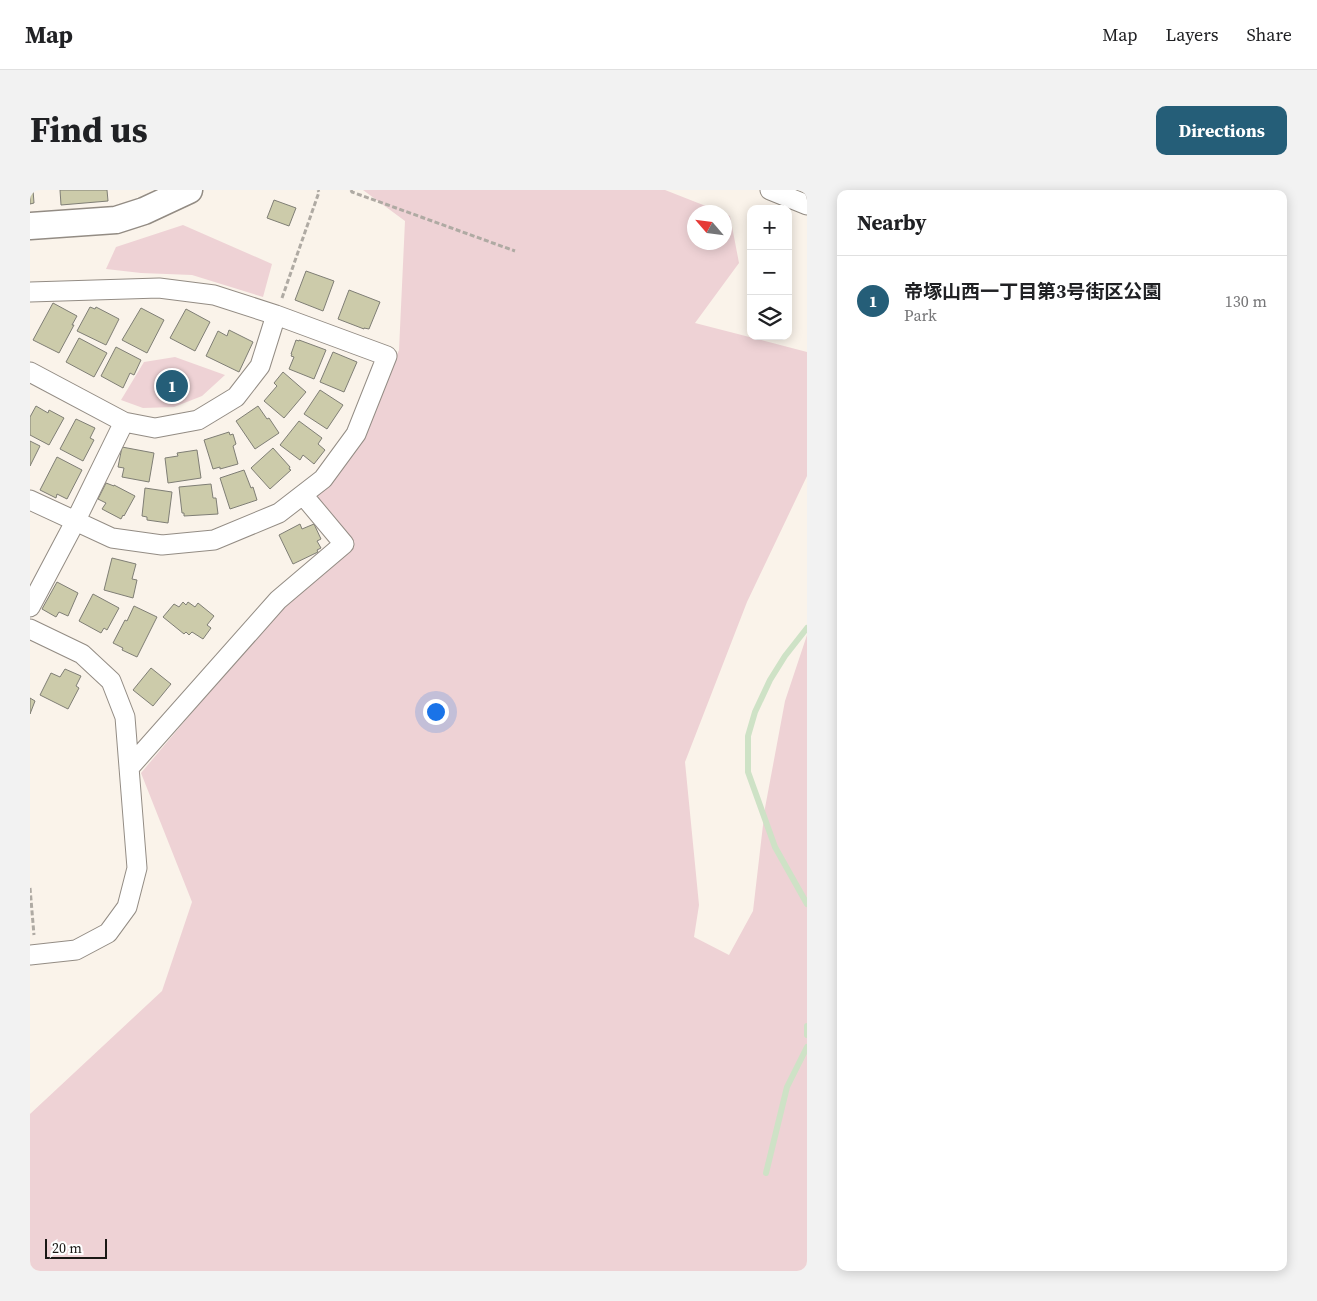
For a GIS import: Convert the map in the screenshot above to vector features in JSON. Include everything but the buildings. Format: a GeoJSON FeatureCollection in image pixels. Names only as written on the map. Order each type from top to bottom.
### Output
{"type":"FeatureCollection","features":[{"type":"Feature","properties":{"kind":"street"},"geometry":{"type":"LineString","coordinates":[[30,226],[116,220],[144,211],[189,190]]}},
{"type":"Feature","properties":{"kind":"street"},"geometry":{"type":"LineString","coordinates":[[770,190],[807,205]]}},
{"type":"Feature","properties":{"kind":"street"},"geometry":{"type":"LineString","coordinates":[[30,292],[159,288],[214,296],[276,315],[388,356],[356,434],[323,479],[279,513],[214,540],[162,545],[112,538],[30,500]]}},
{"type":"Feature","properties":{"kind":"street"},"geometry":{"type":"LineString","coordinates":[[30,372],[124,422],[154,428],[198,420],[236,397],[260,366],[276,315]]}},
{"type":"Feature","properties":{"kind":"street"},"geometry":{"type":"LineString","coordinates":[[30,607],[75,522],[124,422]]}},
{"type":"Feature","properties":{"kind":"street"},"geometry":{"type":"LineString","coordinates":[[129,768],[278,600],[344,544],[303,495]]}},
{"type":"Feature","properties":{"kind":"street"},"geometry":{"type":"LineString","coordinates":[[30,629],[82,654],[110,681],[125,717],[137,868],[127,907],[108,933],[76,950],[33,955]]}},
{"type":"Feature","properties":{"kind":"path"},"geometry":{"type":"LineString","coordinates":[[276,315],[319,192],[318,190]]}},
{"type":"Feature","properties":{"kind":"path"},"geometry":{"type":"LineString","coordinates":[[351,190],[352,192],[515,250]]}},
{"type":"Feature","properties":{"kind":"path"},"geometry":{"type":"LineString","coordinates":[[30,888],[33,955]]}},
{"type":"Feature","properties":{"kind":"shaded area"},"geometry":{"type":"Polygon","coordinates":[[[363,190],[665,190],[703,205],[687,205],[687,250],[732,250],[732,226],[739,263],[695,323],[747,336],[747,340],[761,340],[807,352],[807,476],[747,602],[685,762],[699,905],[694,937],[729,955],[753,911],[765,808],[785,701],[807,635],[807,1271],[30,1271],[30,1114],[162,991],[192,902],[141,773],[280,608],[354,546],[315,498],[333,482],[368,429],[399,350],[405,221],[363,190]]]}},
{"type":"Feature","properties":{"kind":"shaded area"},"geometry":{"type":"Polygon","coordinates":[[[183,225],[272,264],[263,297],[192,275],[141,273],[106,269],[116,247],[183,225]]]}},
{"type":"Feature","properties":{"kind":"shaded area"},"geometry":{"type":"Polygon","coordinates":[[[175,357],[225,375],[202,396],[174,407],[143,408],[121,400],[144,362],[175,357]]]}},
{"type":"Feature","properties":{"kind":"waterway"},"geometry":{"type":"LineString","coordinates":[[807,628],[785,656],[770,680],[755,712],[748,736],[748,772],[775,847],[807,904]]}},
{"type":"Feature","properties":{"kind":"waterway"},"geometry":{"type":"LineString","coordinates":[[807,1026],[807,1035]]}},
{"type":"Feature","properties":{"kind":"waterway"},"geometry":{"type":"LineString","coordinates":[[766,1173],[787,1087],[807,1047]]}},
{"type":"Feature","properties":{"kind":"place","name":"帝塚山西一丁目第3号街区公園"},"geometry":{"type":"Point","coordinates":[172,386]}}]}
